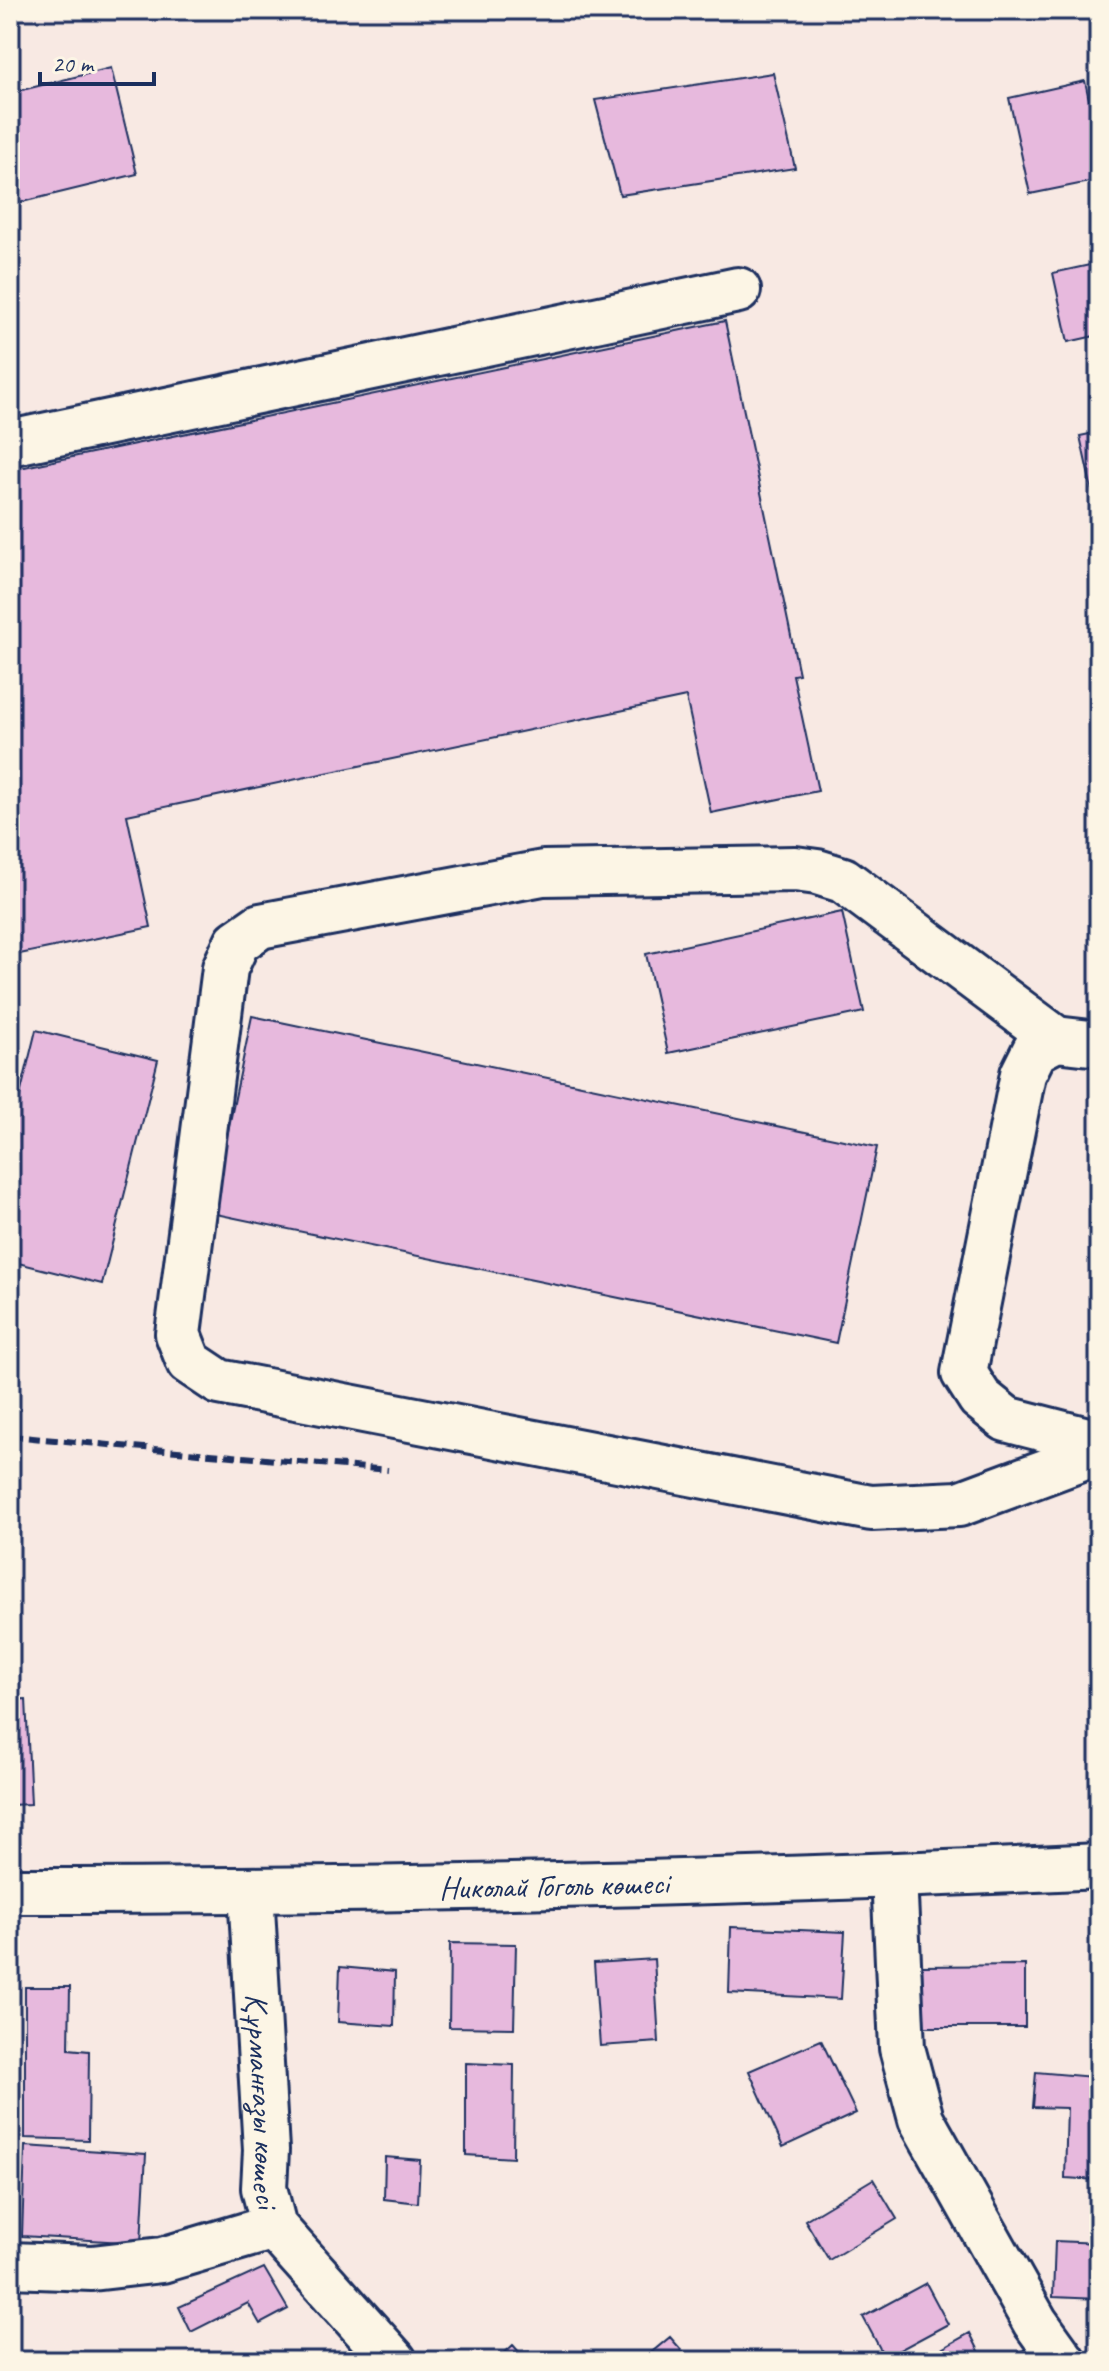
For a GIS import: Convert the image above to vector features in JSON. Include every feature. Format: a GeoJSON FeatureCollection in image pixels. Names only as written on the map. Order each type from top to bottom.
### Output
{"type":"FeatureCollection","features":[{"type":"Feature","properties":{"kind":"street"},"geometry":{"type":"LineString","coordinates":[[10,443],[738,290]]}},
{"type":"Feature","properties":{"kind":"street"},"geometry":{"type":"LineString","coordinates":[[1099,1044],[1056,1039],[843,880],[806,870],[543,873],[260,926],[237,942],[225,968],[178,1334],[189,1362],[219,1382],[871,1508],[959,1504],[1099,1452]]}},
{"type":"Feature","properties":{"kind":"street"},"geometry":{"type":"LineString","coordinates":[[1056,1039],[1035,1050],[1023,1074],[964,1373],[980,1398],[1006,1419],[1099,1443]]}},
{"type":"Feature","properties":{"kind":"street","name":"Николай Гоголь көшесі"},"geometry":{"type":"LineString","coordinates":[[10,1891],[251,1891],[894,1876],[1099,1866]]}},
{"type":"Feature","properties":{"kind":"street"},"geometry":{"type":"LineString","coordinates":[[894,1876],[902,2048],[921,2119],[1035,2322],[1063,2361]]}},
{"type":"Feature","properties":{"kind":"street","name":"Құрманғазы көшесі"},"geometry":{"type":"LineString","coordinates":[[251,1891],[266,2150],[264,2188],[274,2227],[394,2361]]}},
{"type":"Feature","properties":{"kind":"street"},"geometry":{"type":"LineString","coordinates":[[10,2265],[92,2268],[162,2260],[274,2227]]}},
{"type":"Feature","properties":{"kind":"building"},"geometry":{"type":"Polygon","coordinates":[[[111,68],[137,174],[10,205],[10,93],[111,68]]]}},
{"type":"Feature","properties":{"kind":"building"},"geometry":{"type":"Polygon","coordinates":[[[773,73],[795,168],[620,195],[595,100],[773,73]]]}},
{"type":"Feature","properties":{"kind":"building"},"geometry":{"type":"Polygon","coordinates":[[[1085,81],[1099,146],[1099,180],[1030,194],[1009,98],[1085,81]]]}},
{"type":"Feature","properties":{"kind":"building"},"geometry":{"type":"Polygon","coordinates":[[[1099,263],[1099,335],[1068,342],[1053,273],[1099,263]]]}},
{"type":"Feature","properties":{"kind":"building"},"geometry":{"type":"Polygon","coordinates":[[[725,321],[799,674],[793,675],[818,791],[711,813],[686,697],[127,815],[151,927],[10,956],[10,470],[725,321]]]}},
{"type":"Feature","properties":{"kind":"building"},"geometry":{"type":"Polygon","coordinates":[[[1099,432],[1099,522],[1080,436],[1099,432]]]}},
{"type":"Feature","properties":{"kind":"building"},"geometry":{"type":"Polygon","coordinates":[[[842,912],[864,1012],[668,1053],[646,954],[842,912]]]}},
{"type":"Feature","properties":{"kind":"building"},"geometry":{"type":"Polygon","coordinates":[[[252,1016],[877,1147],[836,1343],[211,1213],[252,1016]]]}},
{"type":"Feature","properties":{"kind":"building"},"geometry":{"type":"Polygon","coordinates":[[[36,1030],[158,1060],[102,1284],[10,1261],[10,1136],[36,1030]]]}},
{"type":"Feature","properties":{"kind":"building"},"geometry":{"type":"Polygon","coordinates":[[[26,1699],[31,1804],[10,1805],[10,1700],[26,1699]]]}},
{"type":"Feature","properties":{"kind":"building"},"geometry":{"type":"Polygon","coordinates":[[[731,1927],[845,1932],[841,1999],[729,1993],[731,1927]]]}},
{"type":"Feature","properties":{"kind":"building"},"geometry":{"type":"Polygon","coordinates":[[[450,1943],[516,1944],[514,2028],[449,2027],[450,1943]]]}},
{"type":"Feature","properties":{"kind":"building"},"geometry":{"type":"Polygon","coordinates":[[[654,1959],[659,2042],[600,2046],[594,1963],[654,1959]]]}},
{"type":"Feature","properties":{"kind":"building"},"geometry":{"type":"Polygon","coordinates":[[[1025,1965],[1025,2027],[923,2027],[922,1966],[1025,1965]]]}},
{"type":"Feature","properties":{"kind":"building"},"geometry":{"type":"Polygon","coordinates":[[[340,1967],[395,1972],[394,2026],[338,2022],[340,1967]]]}},
{"type":"Feature","properties":{"kind":"building"},"geometry":{"type":"Polygon","coordinates":[[[25,1987],[70,1987],[69,2049],[89,2051],[88,2140],[25,2138],[25,1987]]]}},
{"type":"Feature","properties":{"kind":"building"},"geometry":{"type":"Polygon","coordinates":[[[821,2040],[856,2113],[783,2147],[749,2071],[821,2040]]]}},
{"type":"Feature","properties":{"kind":"building"},"geometry":{"type":"Polygon","coordinates":[[[1095,2060],[1099,2060],[1099,2180],[1065,2178],[1067,2108],[1033,2107],[1036,2072],[1093,2077],[1095,2060]]]}},
{"type":"Feature","properties":{"kind":"building"},"geometry":{"type":"Polygon","coordinates":[[[466,2063],[514,2065],[513,2158],[466,2155],[466,2063]]]}},
{"type":"Feature","properties":{"kind":"building"},"geometry":{"type":"Polygon","coordinates":[[[25,2146],[146,2154],[141,2243],[22,2236],[25,2146]]]}},
{"type":"Feature","properties":{"kind":"building"},"geometry":{"type":"Polygon","coordinates":[[[385,2157],[420,2160],[418,2203],[384,2199],[385,2157]]]}},
{"type":"Feature","properties":{"kind":"building"},"geometry":{"type":"Polygon","coordinates":[[[873,2179],[897,2219],[829,2260],[805,2220],[873,2179]]]}},
{"type":"Feature","properties":{"kind":"building"},"geometry":{"type":"Polygon","coordinates":[[[1055,2241],[1099,2243],[1099,2299],[1053,2297],[1055,2241]]]}},
{"type":"Feature","properties":{"kind":"building"},"geometry":{"type":"Polygon","coordinates":[[[264,2268],[288,2309],[260,2324],[248,2303],[191,2332],[179,2307],[264,2268]]]}},
{"type":"Feature","properties":{"kind":"building"},"geometry":{"type":"Polygon","coordinates":[[[926,2283],[948,2324],[885,2358],[863,2317],[926,2283]]]}},
{"type":"Feature","properties":{"kind":"building"},"geometry":{"type":"Polygon","coordinates":[[[1099,2326],[1099,2361],[1094,2361],[1092,2327],[1099,2326]]]}},
{"type":"Feature","properties":{"kind":"building"},"geometry":{"type":"Polygon","coordinates":[[[970,2333],[984,2361],[920,2361],[970,2333]]]}},
{"type":"Feature","properties":{"kind":"building"},"geometry":{"type":"Polygon","coordinates":[[[670,2337],[691,2361],[641,2361],[670,2337]]]}},
{"type":"Feature","properties":{"kind":"building"},"geometry":{"type":"Polygon","coordinates":[[[513,2345],[527,2361],[496,2361],[513,2345]]]}},
{"type":"Feature","properties":{"kind":"building"},"geometry":{"type":"Polygon","coordinates":[[[1027,2349],[1034,2361],[1004,2361],[1027,2349]]]}},
{"type":"Feature","properties":{"kind":"railway"},"geometry":{"type":"LineString","coordinates":[[10,1436],[388,1470]]}}]}
